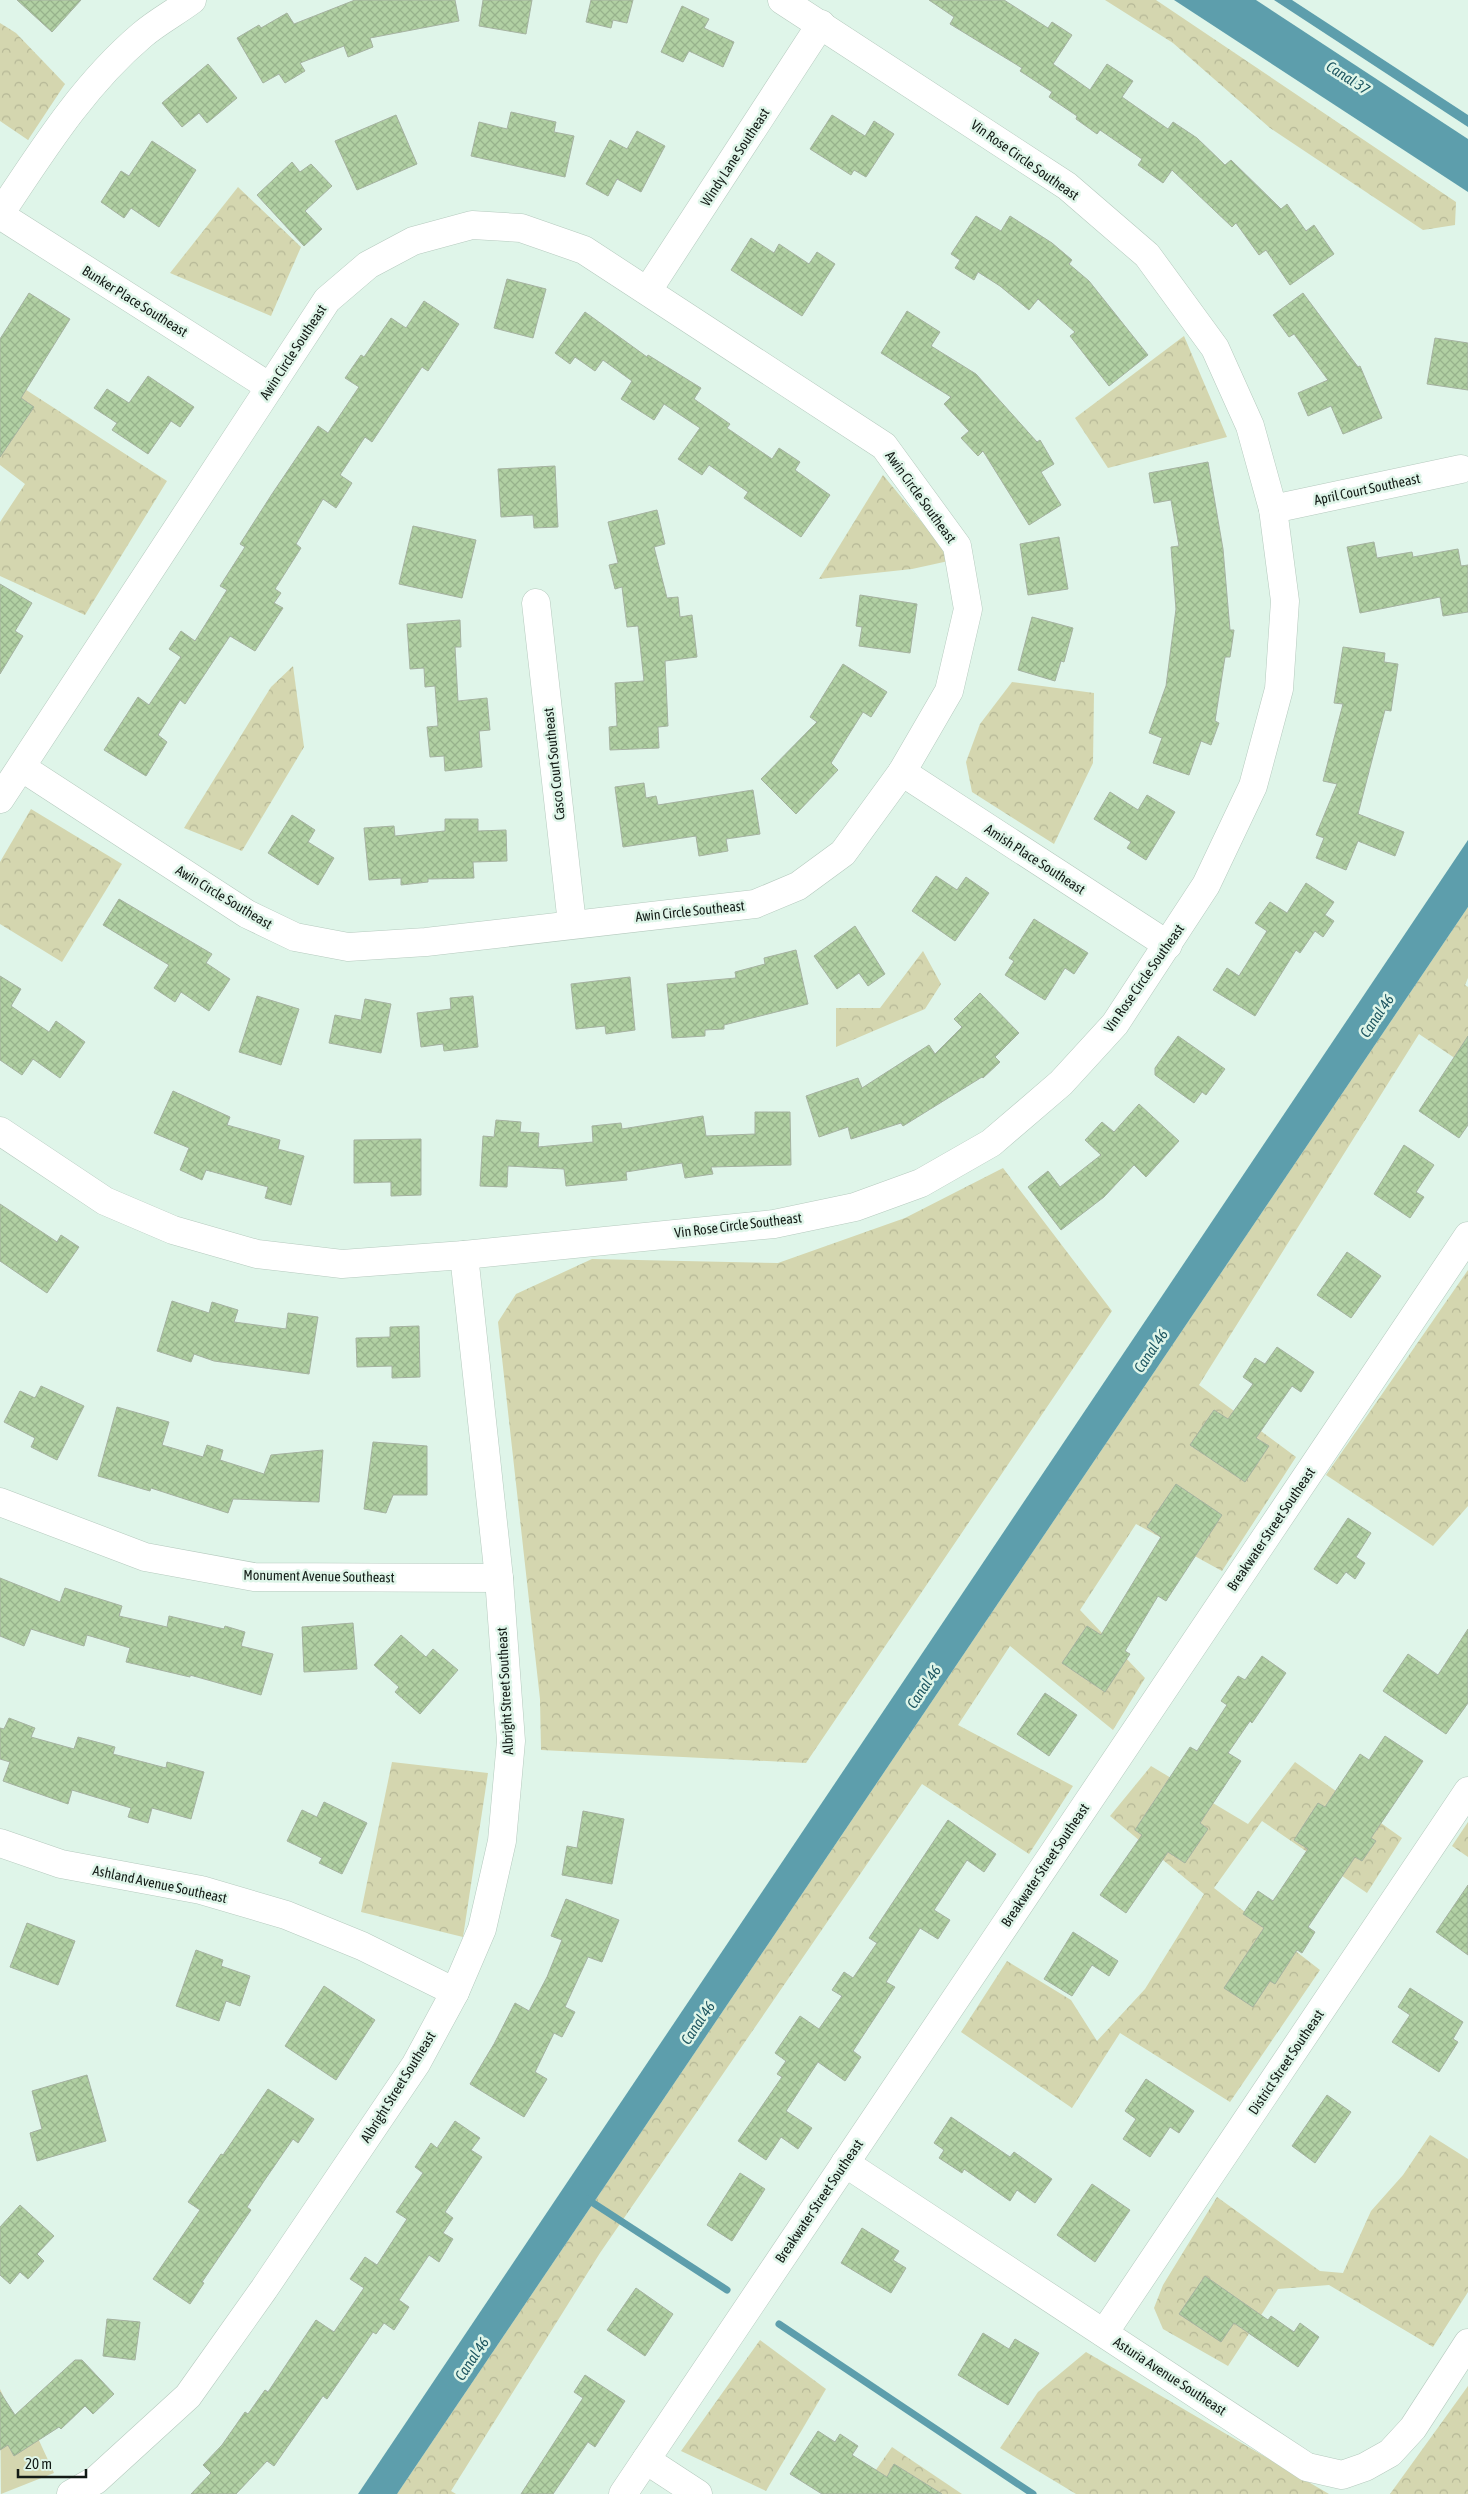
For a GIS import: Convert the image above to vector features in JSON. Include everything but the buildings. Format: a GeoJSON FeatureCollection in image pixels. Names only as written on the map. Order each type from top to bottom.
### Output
{"type":"FeatureCollection","features":[{"type":"Feature","properties":{"kind":"street"},"geometry":{"type":"LineString","coordinates":[[0,215],[55,132],[92,84],[142,35],[192,0]]}},
{"type":"Feature","properties":{"kind":"street","name":"Vin Rose Circle Southeast"},"geometry":{"type":"LineString","coordinates":[[0,1131],[105,1201],[173,1230],[258,1254],[342,1264],[464,1255],[774,1224],[855,1207],[921,1183],[991,1143],[1061,1083],[1115,1024],[1206,885],[1253,786],[1279,689],[1285,601],[1273,510],[1250,426],[1215,348],[1147,256],[1067,186],[782,0]]}},
{"type":"Feature","properties":{"kind":"street","name":"Windy Lane Southeast"},"geometry":{"type":"LineString","coordinates":[[648,290],[821,24]]}},
{"type":"Feature","properties":{"kind":"street","name":"Bunker Place Southeast"},"geometry":{"type":"LineString","coordinates":[[0,215],[270,387]]}},
{"type":"Feature","properties":{"kind":"street","name":"Awin Circle Southeast"},"geometry":{"type":"LineString","coordinates":[[0,799],[327,300],[368,265],[413,241],[472,226],[521,228],[584,250],[648,290],[884,446],[957,546],[968,609],[949,691],[902,772],[843,853],[798,886],[755,904],[426,942],[348,947],[295,937],[247,914],[21,767]]}},
{"type":"Feature","properties":{"kind":"street","name":"April Court Southeast"},"geometry":{"type":"LineString","coordinates":[[1273,510],[1461,469]]}},
{"type":"Feature","properties":{"kind":"street","name":"Casco Court Southeast"},"geometry":{"type":"LineString","coordinates":[[536,604],[572,924]]}},
{"type":"Feature","properties":{"kind":"street","name":"Amish Place Southeast"},"geometry":{"type":"LineString","coordinates":[[902,772],[1168,945]]}},
{"type":"Feature","properties":{"kind":"street","name":"Breakwater Street Southeast"},"geometry":{"type":"LineString","coordinates":[[623,2494],[1468,1236]]}},
{"type":"Feature","properties":{"kind":"street","name":"Albright Street Southeast"},"geometry":{"type":"LineString","coordinates":[[71,2494],[96,2480],[188,2396],[264,2289],[416,2064],[455,1992],[482,1929],[502,1841],[511,1741],[499,1578],[464,1255]]}},
{"type":"Feature","properties":{"kind":"street","name":"Monument Avenue Southeast"},"geometry":{"type":"LineString","coordinates":[[0,1502],[145,1557],[254,1577],[499,1578]]}},
{"type":"Feature","properties":{"kind":"street","name":"District Street Southeast"},"geometry":{"type":"LineString","coordinates":[[1104,2333],[1468,1791]]}},
{"type":"Feature","properties":{"kind":"street","name":"Ashland Avenue Southeast"},"geometry":{"type":"LineString","coordinates":[[0,1843],[61,1864],[201,1890],[286,1915],[362,1946],[455,1992]]}},
{"type":"Feature","properties":{"kind":"street","name":"Asturia Avenue Southeast"},"geometry":{"type":"LineString","coordinates":[[845,2163],[1307,2467],[1342,2475],[1365,2468],[1390,2453],[1408,2434],[1468,2343]]}},
{"type":"Feature","properties":{"kind":"street"},"geometry":{"type":"LineString","coordinates":[[646,2460],[698,2494]]}},
{"type":"Feature","properties":{"kind":"green space"},"geometry":{"type":"Polygon","coordinates":[[[1105,0],[1156,0],[1456,202],[1455,225],[1423,230],[1270,128],[1173,43],[1105,0]]]}},
{"type":"Feature","properties":{"kind":"green space"},"geometry":{"type":"Polygon","coordinates":[[[0,23],[16,33],[65,84],[28,140],[0,121],[0,23]]]}},
{"type":"Feature","properties":{"kind":"green space"},"geometry":{"type":"Polygon","coordinates":[[[238,187],[301,247],[271,316],[170,273],[238,187]]]}},
{"type":"Feature","properties":{"kind":"green space"},"geometry":{"type":"Polygon","coordinates":[[[1184,336],[1227,437],[1108,468],[1075,418],[1184,336]]]}},
{"type":"Feature","properties":{"kind":"green space"},"geometry":{"type":"Polygon","coordinates":[[[0,373],[167,481],[85,615],[0,576],[0,522],[25,484],[0,465],[0,373]]]}},
{"type":"Feature","properties":{"kind":"green space"},"geometry":{"type":"Polygon","coordinates":[[[883,475],[953,560],[912,569],[819,579],[883,475]]]}},
{"type":"Feature","properties":{"kind":"green space"},"geometry":{"type":"Polygon","coordinates":[[[293,666],[304,747],[242,851],[184,828],[271,687],[293,666]]]}},
{"type":"Feature","properties":{"kind":"green space"},"geometry":{"type":"Polygon","coordinates":[[[1012,682],[1094,693],[1093,763],[1054,844],[972,792],[966,762],[980,724],[1012,682]]]}},
{"type":"Feature","properties":{"kind":"green space"},"geometry":{"type":"Polygon","coordinates":[[[31,809],[122,864],[62,962],[0,924],[0,862],[31,809]]]}},
{"type":"Feature","properties":{"kind":"green space"},"geometry":{"type":"Polygon","coordinates":[[[1468,907],[1468,978],[1465,985],[1468,987],[1468,1067],[1419,1034],[1199,1385],[1296,1457],[1222,1571],[1136,1524],[1080,1610],[1145,1678],[1113,1730],[1010,1646],[958,1725],[1073,1786],[1029,1854],[922,1784],[600,2253],[451,2491],[456,2494],[397,2494],[1468,907]]]}},
{"type":"Feature","properties":{"kind":"green space"},"geometry":{"type":"Polygon","coordinates":[[[923,951],[941,984],[925,1009],[836,1047],[836,1008],[880,1008],[923,951]]]}},
{"type":"Feature","properties":{"kind":"green space"},"geometry":{"type":"Polygon","coordinates":[[[1003,1168],[1112,1311],[806,1763],[541,1750],[540,1699],[498,1322],[516,1294],[592,1259],[778,1263],[905,1218],[1003,1168]]]}},
{"type":"Feature","properties":{"kind":"green space"},"geometry":{"type":"Polygon","coordinates":[[[1468,1270],[1468,1506],[1433,1546],[1326,1475],[1468,1270]]]}},
{"type":"Feature","properties":{"kind":"green space"},"geometry":{"type":"Polygon","coordinates":[[[392,1762],[488,1773],[463,1937],[361,1912],[392,1762]]]}},
{"type":"Feature","properties":{"kind":"green space"},"geometry":{"type":"Polygon","coordinates":[[[1295,1762],[1402,1838],[1367,1893],[1262,1821],[1214,1888],[1320,1970],[1230,2102],[1120,2033],[1072,2108],[961,2032],[1007,1961],[1071,2000],[1097,2041],[1145,1989],[1204,1894],[1110,1816],[1151,1766],[1248,1824],[1295,1762]]]}},
{"type":"Feature","properties":{"kind":"green space"},"geometry":{"type":"Polygon","coordinates":[[[1468,1822],[1468,1857],[1452,1846],[1468,1822]]]}},
{"type":"Feature","properties":{"kind":"green space"},"geometry":{"type":"Polygon","coordinates":[[[1430,2135],[1468,2159],[1468,2292],[1433,2347],[1329,2285],[1278,2289],[1228,2366],[1163,2329],[1154,2308],[1163,2285],[1217,2197],[1320,2271],[1343,2273],[1371,2211],[1403,2175],[1430,2135]]]}},
{"type":"Feature","properties":{"kind":"green space"},"geometry":{"type":"Polygon","coordinates":[[[760,2340],[826,2389],[766,2491],[681,2451],[760,2340]]]}},
{"type":"Feature","properties":{"kind":"green space"},"geometry":{"type":"Polygon","coordinates":[[[1086,2352],[1329,2494],[1076,2494],[1000,2448],[1038,2392],[1086,2352]]]}},
{"type":"Feature","properties":{"kind":"green space"},"geometry":{"type":"Polygon","coordinates":[[[1468,2386],[1468,2494],[1390,2494],[1468,2386]]]}},
{"type":"Feature","properties":{"kind":"green space"},"geometry":{"type":"Polygon","coordinates":[[[0,2389],[12,2414],[36,2434],[54,2473],[1,2494],[0,2389]]]}},
{"type":"Feature","properties":{"kind":"green space"},"geometry":{"type":"Polygon","coordinates":[[[892,2447],[962,2494],[859,2494],[892,2447]]]}},
{"type":"Feature","properties":{"kind":"water","name":"Canal 37"},"geometry":{"type":"Polygon","coordinates":[[[1174,0],[1256,0],[1468,139],[1468,192],[1174,0]]]}},
{"type":"Feature","properties":{"kind":"water"},"geometry":{"type":"Polygon","coordinates":[[[1274,0],[1292,0],[1468,115],[1468,127],[1274,0]]]}},
{"type":"Feature","properties":{"kind":"water","name":"Canal 46"},"geometry":{"type":"Polygon","coordinates":[[[1468,840],[1468,907],[397,2494],[358,2494],[1468,840]]]}},
{"type":"Feature","properties":{"kind":"waterway"},"geometry":{"type":"LineString","coordinates":[[587,2199],[727,2290]]}},
{"type":"Feature","properties":{"kind":"waterway"},"geometry":{"type":"LineString","coordinates":[[779,2324],[1033,2494]]}}]}
